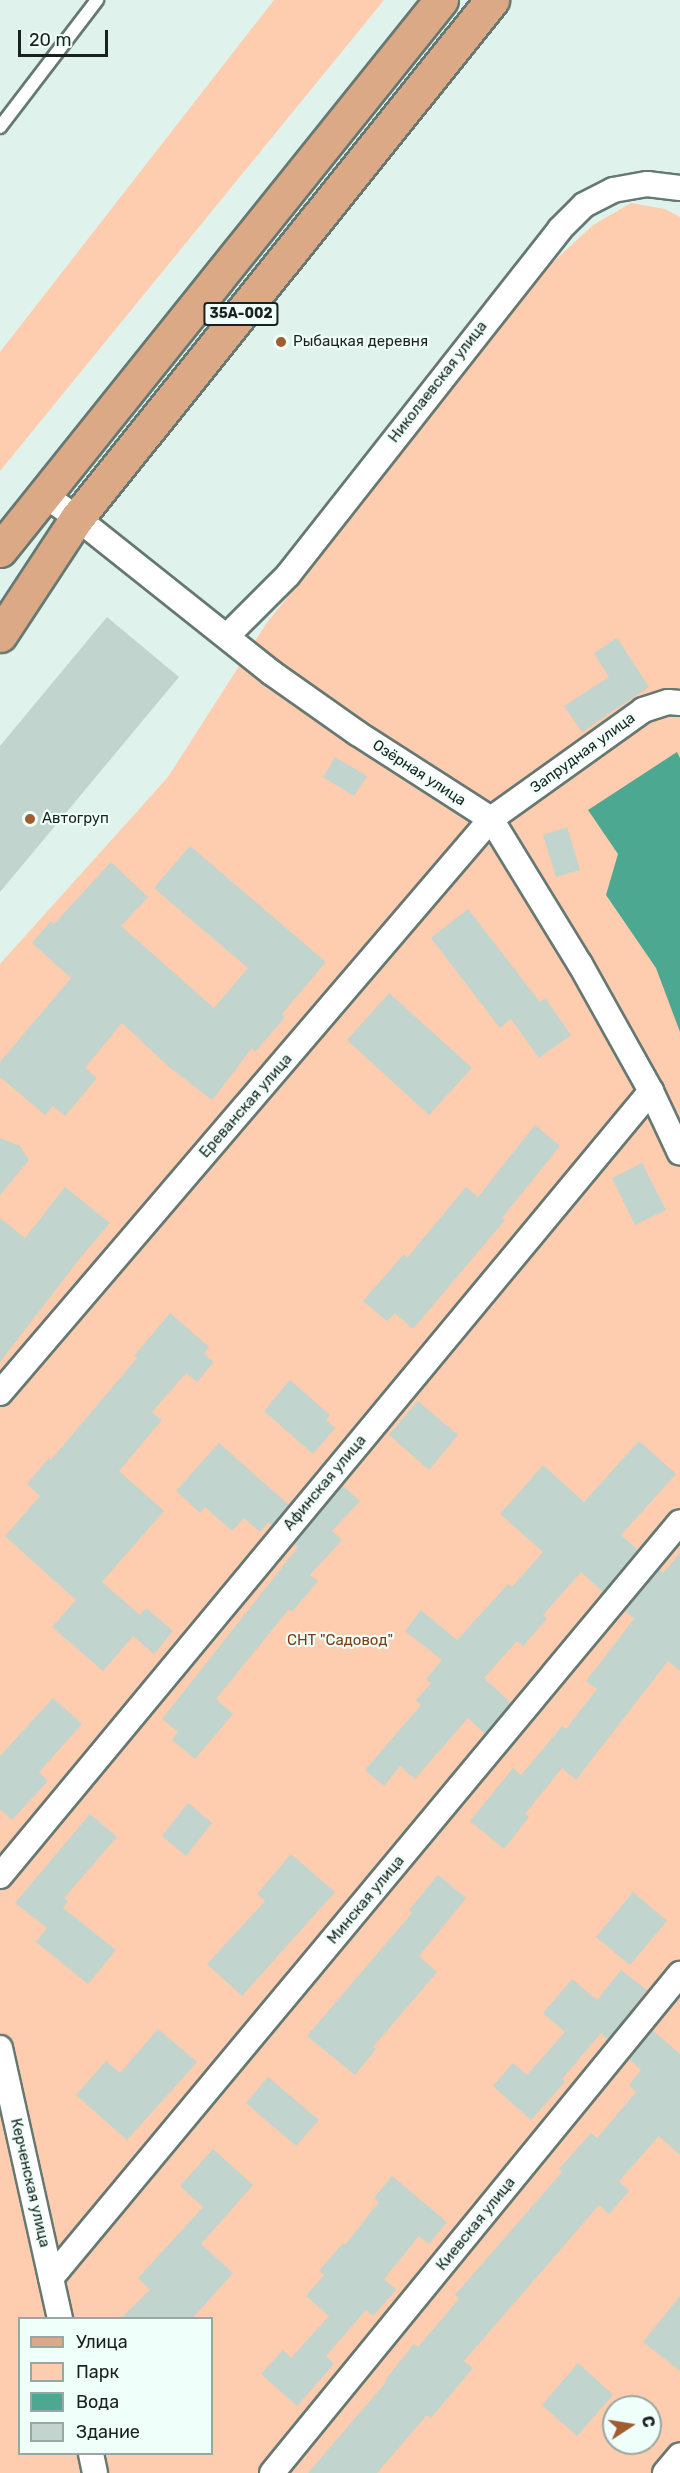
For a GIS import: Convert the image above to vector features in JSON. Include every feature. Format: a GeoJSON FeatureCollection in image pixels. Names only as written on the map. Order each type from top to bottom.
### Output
{"type":"FeatureCollection","features":[{"type":"Feature","properties":{"kind":"main road","name":"35А-002"},"geometry":{"type":"LineString","coordinates":[[0,550],[441,0]]}},
{"type":"Feature","properties":{"kind":"main road","name":"35А-002"},"geometry":{"type":"LineString","coordinates":[[0,635],[77,518],[492,0]]}},
{"type":"Feature","properties":{"kind":"street","name":"Николаевская улица"},"geometry":{"type":"LineString","coordinates":[[227,636],[288,575],[560,229],[584,206],[614,190],[647,184],[680,188]]}},
{"type":"Feature","properties":{"kind":"street","name":"Озёрная улица"},"geometry":{"type":"LineString","coordinates":[[43,494],[77,518],[272,673],[357,733],[491,819],[580,964],[651,1091],[680,1153]]}},
{"type":"Feature","properties":{"kind":"street","name":"Запрудная улица"},"geometry":{"type":"LineString","coordinates":[[491,819],[644,710],[668,702],[680,703]]}},
{"type":"Feature","properties":{"kind":"street","name":"Ереванская улица"},"geometry":{"type":"LineString","coordinates":[[0,1393],[491,819]]}},
{"type":"Feature","properties":{"kind":"street","name":"Афинская улица"},"geometry":{"type":"LineString","coordinates":[[0,1876],[651,1091]]}},
{"type":"Feature","properties":{"kind":"street","name":"Минская улица"},"geometry":{"type":"LineString","coordinates":[[51,2278],[680,1522]]}},
{"type":"Feature","properties":{"kind":"street","name":"Киевская улица"},"geometry":{"type":"LineString","coordinates":[[272,2473],[680,1974]]}},
{"type":"Feature","properties":{"kind":"street","name":"Керченская улица"},"geometry":{"type":"LineString","coordinates":[[0,2048],[60,2317]]}},
{"type":"Feature","properties":{"kind":"street"},"geometry":{"type":"LineString","coordinates":[[91,2455],[95,2473]]}},
{"type":"Feature","properties":{"kind":"street"},"geometry":{"type":"LineString","coordinates":[[665,2473],[680,2455]]}},
{"type":"Feature","properties":{"kind":"lane"},"geometry":{"type":"LineString","coordinates":[[0,126],[97,0]]}},
{"type":"Feature","properties":{"kind":"green space"},"geometry":{"type":"Polygon","coordinates":[[[274,0],[384,0],[0,471],[0,352],[274,0]]]}},
{"type":"Feature","properties":{"kind":"green space","name":"СНТ \"Садовод\""},"geometry":{"type":"Polygon","coordinates":[[[631,203],[665,209],[680,217],[680,2473],[0,2473],[0,964],[168,777],[266,624],[551,264],[593,225],[631,203]]]}},
{"type":"Feature","properties":{"kind":"water"},"geometry":{"type":"Polygon","coordinates":[[[677,752],[680,758],[680,1032],[656,968],[606,895],[618,854],[588,810],[677,752]]]}},
{"type":"Feature","properties":{"kind":"building","name":"Автогруп"},"geometry":{"type":"Polygon","coordinates":[[[107,617],[179,677],[0,892],[0,746],[107,617]]]}},
{"type":"Feature","properties":{"kind":"building"},"geometry":{"type":"Polygon","coordinates":[[[617,638],[649,687],[582,732],[564,706],[609,677],[594,653],[617,638]]]}},
{"type":"Feature","properties":{"kind":"building"},"geometry":{"type":"Polygon","coordinates":[[[335,757],[367,776],[354,796],[323,777],[335,757]]]}},
{"type":"Feature","properties":{"kind":"building"},"geometry":{"type":"Polygon","coordinates":[[[567,827],[580,870],[556,877],[543,835],[567,827]]]}},
{"type":"Feature","properties":{"kind":"building"},"geometry":{"type":"Polygon","coordinates":[[[190,846],[326,962],[282,1014],[285,1017],[255,1052],[252,1048],[212,1100],[169,1067],[122,1023],[85,1068],[97,1078],[65,1116],[53,1106],[45,1115],[0,1077],[0,1062],[71,978],[32,943],[51,921],[54,924],[111,862],[148,897],[121,926],[214,1008],[248,968],[154,888],[190,846]]]}},
{"type":"Feature","properties":{"kind":"building"},"geometry":{"type":"Polygon","coordinates":[[[468,909],[540,1002],[545,998],[571,1035],[539,1058],[511,1019],[500,1028],[431,938],[468,909]]]}},
{"type":"Feature","properties":{"kind":"building"},"geometry":{"type":"Polygon","coordinates":[[[389,993],[472,1068],[429,1115],[347,1040],[389,993]]]}},
{"type":"Feature","properties":{"kind":"building"},"geometry":{"type":"Polygon","coordinates":[[[535,1125],[560,1146],[502,1218],[505,1220],[413,1329],[395,1313],[387,1321],[363,1301],[404,1254],[407,1258],[466,1187],[478,1197],[535,1125]]]}},
{"type":"Feature","properties":{"kind":"building"},"geometry":{"type":"Polygon","coordinates":[[[0,1138],[20,1146],[29,1160],[0,1195],[0,1138]]]}},
{"type":"Feature","properties":{"kind":"building"},"geometry":{"type":"Polygon","coordinates":[[[642,1163],[666,1210],[635,1225],[612,1178],[642,1163]]]}},
{"type":"Feature","properties":{"kind":"building"},"geometry":{"type":"Polygon","coordinates":[[[65,1187],[110,1223],[0,1362],[0,1218],[25,1238],[65,1187]]]}},
{"type":"Feature","properties":{"kind":"building"},"geometry":{"type":"Polygon","coordinates":[[[170,1313],[209,1347],[204,1354],[214,1362],[197,1382],[186,1373],[152,1412],[162,1420],[119,1471],[164,1511],[102,1582],[140,1615],[146,1608],[173,1631],[154,1654],[133,1636],[103,1671],[52,1627],[76,1600],[5,1536],[40,1496],[27,1484],[49,1458],[51,1460],[137,1358],[134,1356],[170,1313]]]}},
{"type":"Feature","properties":{"kind":"building"},"geometry":{"type":"Polygon","coordinates":[[[290,1380],[330,1415],[326,1420],[335,1428],[313,1454],[264,1411],[290,1380]]]}},
{"type":"Feature","properties":{"kind":"building"},"geometry":{"type":"Polygon","coordinates":[[[418,1401],[458,1435],[429,1470],[389,1435],[418,1401]]]}},
{"type":"Feature","properties":{"kind":"building"},"geometry":{"type":"Polygon","coordinates":[[[639,1441],[676,1474],[621,1535],[638,1550],[603,1592],[581,1572],[543,1615],[547,1619],[523,1646],[517,1641],[484,1678],[511,1703],[485,1734],[468,1718],[415,1779],[400,1766],[384,1786],[365,1770],[421,1705],[416,1700],[431,1683],[426,1679],[442,1660],[405,1631],[421,1610],[457,1640],[508,1584],[512,1587],[543,1552],[500,1514],[543,1465],[584,1502],[639,1441]]]}},
{"type":"Feature","properties":{"kind":"building"},"geometry":{"type":"Polygon","coordinates":[[[219,1443],[289,1505],[272,1526],[268,1522],[260,1532],[244,1518],[232,1531],[205,1507],[200,1513],[176,1491],[219,1443]]]}},
{"type":"Feature","properties":{"kind":"building"},"geometry":{"type":"Polygon","coordinates":[[[342,1485],[360,1501],[332,1531],[342,1540],[310,1575],[318,1581],[292,1612],[289,1609],[216,1699],[233,1714],[195,1759],[172,1740],[178,1732],[162,1719],[298,1547],[294,1544],[342,1485]]]}},
{"type":"Feature","properties":{"kind":"building"},"geometry":{"type":"Polygon","coordinates":[[[680,1553],[680,1671],[668,1661],[576,1780],[562,1768],[525,1814],[529,1817],[504,1849],[470,1821],[513,1768],[521,1775],[562,1726],[566,1729],[597,1689],[586,1681],[634,1619],[625,1611],[659,1569],[663,1573],[680,1553]]]}},
{"type":"Feature","properties":{"kind":"building"},"geometry":{"type":"Polygon","coordinates":[[[53,1698],[82,1724],[39,1772],[48,1781],[12,1820],[0,1809],[0,1756],[53,1698]]]}},
{"type":"Feature","properties":{"kind":"building"},"geometry":{"type":"Polygon","coordinates":[[[188,1803],[212,1823],[186,1856],[162,1836],[188,1803]]]}},
{"type":"Feature","properties":{"kind":"building"},"geometry":{"type":"Polygon","coordinates":[[[90,1814],[117,1837],[64,1898],[68,1901],[63,1908],[116,1950],[88,1984],[36,1942],[47,1928],[15,1903],[90,1814]]]}},
{"type":"Feature","properties":{"kind":"building"},"geometry":{"type":"Polygon","coordinates":[[[291,1854],[335,1892],[242,1996],[207,1964],[265,1901],[257,1894],[291,1854]]]}},
{"type":"Feature","properties":{"kind":"building"},"geometry":{"type":"Polygon","coordinates":[[[438,1875],[466,1898],[419,1956],[437,1972],[373,2047],[376,2049],[355,2075],[307,2036],[412,1913],[409,1910],[438,1875]]]}},
{"type":"Feature","properties":{"kind":"building"},"geometry":{"type":"Polygon","coordinates":[[[633,1892],[667,1921],[630,1965],[596,1937],[633,1892]]]}},
{"type":"Feature","properties":{"kind":"building"},"geometry":{"type":"Polygon","coordinates":[[[621,1970],[647,1990],[608,2040],[601,2033],[562,2079],[565,2082],[531,2120],[493,2086],[513,2063],[527,2075],[565,2032],[543,2013],[572,1979],[597,2000],[621,1970]]]}},
{"type":"Feature","properties":{"kind":"building"},"geometry":{"type":"Polygon","coordinates":[[[158,2029],[197,2062],[127,2140],[76,2095],[106,2061],[120,2073],[158,2029]]]}},
{"type":"Feature","properties":{"kind":"building"},"geometry":{"type":"Polygon","coordinates":[[[652,2030],[680,2054],[680,2155],[659,2136],[619,2181],[629,2191],[609,2214],[599,2205],[464,2361],[473,2368],[431,2418],[427,2415],[377,2473],[308,2473],[387,2381],[385,2380],[414,2344],[418,2347],[459,2299],[455,2295],[562,2172],[559,2169],[591,2133],[597,2138],[636,2092],[629,2085],[641,2070],[629,2059],[652,2030]]]}},
{"type":"Feature","properties":{"kind":"building"},"geometry":{"type":"Polygon","coordinates":[[[268,2077],[319,2120],[296,2146],[246,2103],[268,2077]]]}},
{"type":"Feature","properties":{"kind":"building"},"geometry":{"type":"Polygon","coordinates":[[[213,2149],[253,2185],[201,2244],[233,2273],[194,2317],[122,2317],[150,2290],[138,2278],[203,2207],[180,2186],[213,2149]]]}},
{"type":"Feature","properties":{"kind":"building"},"geometry":{"type":"Polygon","coordinates":[[[392,2176],[447,2222],[429,2244],[419,2236],[384,2279],[396,2290],[373,2316],[366,2310],[326,2356],[334,2364],[297,2406],[261,2374],[283,2350],[291,2358],[329,2316],[306,2296],[324,2275],[319,2271],[343,2243],[345,2245],[379,2202],[374,2198],[392,2176]]]}},
{"type":"Feature","properties":{"kind":"building"},"geometry":{"type":"Polygon","coordinates":[[[680,2296],[680,2371],[643,2342],[680,2296]]]}},
{"type":"Feature","properties":{"kind":"building"},"geometry":{"type":"Polygon","coordinates":[[[578,2363],[613,2395],[602,2395],[602,2408],[577,2436],[542,2405],[578,2363]]]}},
{"type":"Feature","properties":{"kind":"place","name":"Рыбацкая деревня"},"geometry":{"type":"Point","coordinates":[281,342]}},
{"type":"Feature","properties":{"kind":"place","name":"Автогруп"},"geometry":{"type":"Point","coordinates":[30,819]}}]}
